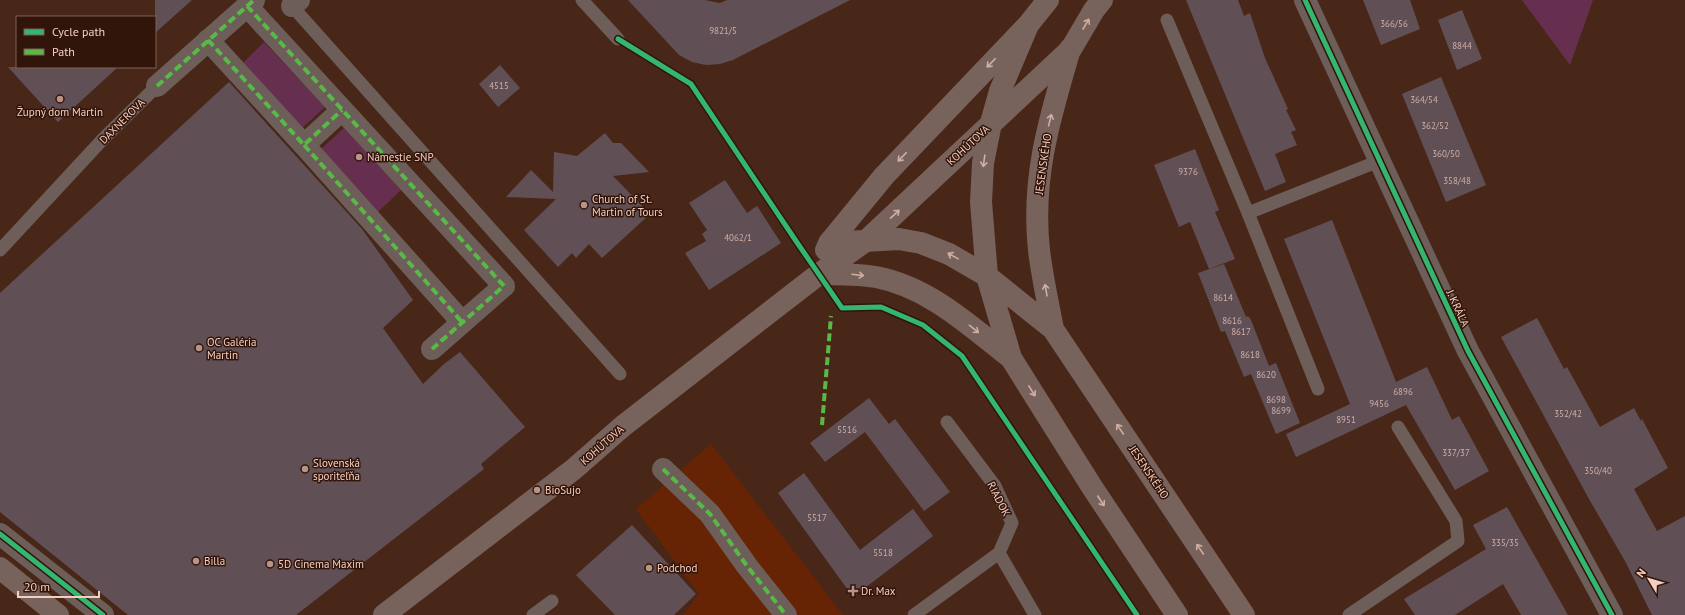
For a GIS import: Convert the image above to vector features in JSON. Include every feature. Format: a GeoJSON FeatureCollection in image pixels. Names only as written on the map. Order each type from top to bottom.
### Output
{"type":"FeatureCollection","features":[{"type":"Feature","properties":{"kind":"main road"},"geometry":{"type":"LineString","coordinates":[[1011,358],[941,304],[910,288],[877,277],[851,274],[819,274],[829,243],[884,176],[1028,25],[1048,0]]}},
{"type":"Feature","properties":{"kind":"main road","name":"KOHÚTOVA"},"geometry":{"type":"LineString","coordinates":[[384,615],[574,469],[630,422],[819,274],[866,240],[1070,49],[1094,10],[1102,0]]}},
{"type":"Feature","properties":{"kind":"main road"},"geometry":{"type":"LineString","coordinates":[[1028,25],[1000,92],[991,123],[983,163],[981,202],[987,276],[1011,358],[1092,486],[1177,615]]}},
{"type":"Feature","properties":{"kind":"main road","name":"JESENSKÉHO"},"geometry":{"type":"LineString","coordinates":[[1053,328],[1039,250],[1037,206],[1041,162],[1050,119],[1070,49]]}},
{"type":"Feature","properties":{"kind":"main road","name":"JESENSKÉHO"},"geometry":{"type":"LineString","coordinates":[[829,243],[900,239],[921,243],[949,254],[987,276],[1053,328],[1244,615]]}},
{"type":"Feature","properties":{"kind":"main road"},"geometry":{"type":"LineString","coordinates":[[0,568],[58,615]]}},
{"type":"Feature","properties":{"kind":"street","name":"J. KRÁĽA"},"geometry":{"type":"LineString","coordinates":[[1305,0],[1468,351],[1612,615]]}},
{"type":"Feature","properties":{"kind":"street","name":"DAXNEROVA"},"geometry":{"type":"LineString","coordinates":[[157,86],[250,3]]}},
{"type":"Feature","properties":{"kind":"street"},"geometry":{"type":"LineString","coordinates":[[250,3],[342,110],[504,286],[432,349]]}},
{"type":"Feature","properties":{"kind":"street"},"geometry":{"type":"LineString","coordinates":[[208,40],[462,322]]}},
{"type":"Feature","properties":{"kind":"street"},"geometry":{"type":"LineString","coordinates":[[304,145],[342,110]]}},
{"type":"Feature","properties":{"kind":"street"},"geometry":{"type":"LineString","coordinates":[[663,469],[710,514],[747,566],[786,615]]}},
{"type":"Feature","properties":{"kind":"street"},"geometry":{"type":"LineString","coordinates":[[0,534],[103,615]]}},
{"type":"Feature","properties":{"kind":"lane"},"geometry":{"type":"LineString","coordinates":[[582,0],[618,39]]}},
{"type":"Feature","properties":{"kind":"lane"},"geometry":{"type":"LineString","coordinates":[[295,3],[620,374]]}},
{"type":"Feature","properties":{"kind":"lane"},"geometry":{"type":"LineString","coordinates":[[1167,20],[1248,213],[1318,389]]}},
{"type":"Feature","properties":{"kind":"lane","name":"DAXNEROVA"},"geometry":{"type":"LineString","coordinates":[[0,250],[104,139],[157,86]]}},
{"type":"Feature","properties":{"kind":"lane"},"geometry":{"type":"LineString","coordinates":[[1248,213],[1379,161]]}},
{"type":"Feature","properties":{"kind":"lane","name":"RIADOK"},"geometry":{"type":"LineString","coordinates":[[946,422],[995,486],[1012,522],[999,553]]}},
{"type":"Feature","properties":{"kind":"lane"},"geometry":{"type":"LineString","coordinates":[[1349,615],[1458,542],[1456,521],[1398,427]]}},
{"type":"Feature","properties":{"kind":"lane"},"geometry":{"type":"LineString","coordinates":[[914,615],[999,553],[1035,615]]}},
{"type":"Feature","properties":{"kind":"lane"},"geometry":{"type":"LineString","coordinates":[[533,615],[552,601]]}},
{"type":"Feature","properties":{"kind":"shaded area"},"geometry":{"type":"Polygon","coordinates":[[[1522,0],[1593,0],[1570,65],[1522,0]]]}},
{"type":"Feature","properties":{"kind":"shaded area"},"geometry":{"type":"Polygon","coordinates":[[[264,42],[325,107],[301,129],[241,65],[264,42]]]}},
{"type":"Feature","properties":{"kind":"shaded area"},"geometry":{"type":"Polygon","coordinates":[[[344,128],[401,190],[378,212],[320,150],[344,128]]]}},
{"type":"Feature","properties":{"kind":"shaded area"},"geometry":{"type":"Polygon","coordinates":[[[711,444],[843,615],[683,615],[699,594],[636,509],[711,444]]]}},
{"type":"Feature","properties":{"kind":"building"},"geometry":{"type":"Polygon","coordinates":[[[155,0],[192,0],[156,32],[155,0]]]}},
{"type":"Feature","properties":{"kind":"building"},"geometry":{"type":"Polygon","coordinates":[[[628,0],[705,0],[720,3],[727,0],[850,0],[733,60],[720,64],[706,65],[692,62],[679,55],[628,0]]]}},
{"type":"Feature","properties":{"kind":"building"},"geometry":{"type":"Polygon","coordinates":[[[1186,0],[1238,0],[1244,16],[1250,13],[1265,58],[1288,109],[1286,110],[1296,130],[1291,132],[1297,145],[1275,154],[1286,182],[1265,191],[1186,0]]]}},
{"type":"Feature","properties":{"kind":"building"},"geometry":{"type":"Polygon","coordinates":[[[1363,0],[1410,0],[1420,29],[1381,45],[1363,0]]]}},
{"type":"Feature","properties":{"kind":"building"},"geometry":{"type":"Polygon","coordinates":[[[1462,10],[1482,59],[1457,70],[1438,20],[1462,10]]]}},
{"type":"Feature","properties":{"kind":"building"},"geometry":{"type":"Polygon","coordinates":[[[500,65],[520,88],[498,107],[479,84],[500,65]]]}},
{"type":"Feature","properties":{"kind":"building","name":"Župný dom Martin"},"geometry":{"type":"Polygon","coordinates":[[[8,67],[117,68],[58,122],[8,67]]]}},
{"type":"Feature","properties":{"kind":"building"},"geometry":{"type":"Polygon","coordinates":[[[1441,77],[1486,185],[1446,202],[1402,94],[1441,77]]]}},
{"type":"Feature","properties":{"kind":"building","name":"OC Galéria Martin"},"geometry":{"type":"Polygon","coordinates":[[[229,82],[362,229],[413,300],[383,328],[423,384],[444,364],[460,352],[525,427],[481,464],[484,469],[296,615],[128,615],[0,512],[0,293],[229,82]]]}},
{"type":"Feature","properties":{"kind":"building","name":"Church of St. Martin of Tours"},"geometry":{"type":"Polygon","coordinates":[[[605,133],[613,143],[621,143],[649,172],[613,176],[650,214],[602,258],[589,244],[576,258],[572,253],[558,267],[524,230],[556,199],[506,197],[531,170],[553,192],[554,152],[577,156],[605,133]]]}},
{"type":"Feature","properties":{"kind":"building"},"geometry":{"type":"Polygon","coordinates":[[[1195,149],[1219,210],[1215,212],[1235,259],[1209,269],[1190,222],[1179,227],[1154,165],[1195,149]]]}},
{"type":"Feature","properties":{"kind":"building"},"geometry":{"type":"Polygon","coordinates":[[[725,180],[747,213],[757,206],[781,243],[709,290],[685,253],[706,241],[702,234],[707,230],[689,203],[725,180]]]}},
{"type":"Feature","properties":{"kind":"building"},"geometry":{"type":"Polygon","coordinates":[[[1332,220],[1396,382],[1427,367],[1452,420],[1459,416],[1489,471],[1455,490],[1406,405],[1296,457],[1286,434],[1350,404],[1284,239],[1332,220]]]}},
{"type":"Feature","properties":{"kind":"building"},"geometry":{"type":"Polygon","coordinates":[[[1224,264],[1246,317],[1248,316],[1251,320],[1269,366],[1276,363],[1300,423],[1276,434],[1251,374],[1244,377],[1225,331],[1221,332],[1198,273],[1224,264]]]}},
{"type":"Feature","properties":{"kind":"building"},"geometry":{"type":"Polygon","coordinates":[[[1537,318],[1564,369],[1567,367],[1600,427],[1634,408],[1641,421],[1642,419],[1668,468],[1634,489],[1657,531],[1685,516],[1685,615],[1652,615],[1625,561],[1589,499],[1501,337],[1537,318]]]}},
{"type":"Feature","properties":{"kind":"building"},"geometry":{"type":"Polygon","coordinates":[[[869,398],[889,424],[895,419],[950,492],[924,511],[865,432],[825,462],[810,443],[869,398]]]}},
{"type":"Feature","properties":{"kind":"building"},"geometry":{"type":"Polygon","coordinates":[[[804,473],[860,550],[913,509],[933,536],[853,597],[778,493],[804,473]]]}},
{"type":"Feature","properties":{"kind":"building"},"geometry":{"type":"Polygon","coordinates":[[[1507,507],[1568,615],[1521,615],[1503,584],[1455,615],[1415,615],[1404,599],[1486,549],[1473,525],[1507,507]]]}},
{"type":"Feature","properties":{"kind":"building","name":"Podchod"},"geometry":{"type":"Polygon","coordinates":[[[632,525],[696,594],[674,615],[615,615],[576,575],[632,525]]]}},
{"type":"Feature","properties":{"kind":"marked path"},"geometry":{"type":"LineString","coordinates":[[157,86],[254,0]]}},
{"type":"Feature","properties":{"kind":"marked path"},"geometry":{"type":"LineString","coordinates":[[247,6],[504,286],[432,349]]}},
{"type":"Feature","properties":{"kind":"marked path"},"geometry":{"type":"LineString","coordinates":[[208,40],[304,145],[342,110]]}},
{"type":"Feature","properties":{"kind":"marked path"},"geometry":{"type":"LineString","coordinates":[[304,145],[462,322]]}},
{"type":"Feature","properties":{"kind":"marked path"},"geometry":{"type":"LineString","coordinates":[[822,425],[831,316]]}},
{"type":"Feature","properties":{"kind":"marked path"},"geometry":{"type":"LineString","coordinates":[[663,469],[710,514],[747,566],[786,615]]}},
{"type":"Feature","properties":{"kind":"cycle path"},"geometry":{"type":"LineString","coordinates":[[1305,0],[1468,351],[1612,615]]}},
{"type":"Feature","properties":{"kind":"cycle path"},"geometry":{"type":"LineString","coordinates":[[618,39],[691,84],[842,308],[881,307],[923,325],[962,356],[1137,615]]}},
{"type":"Feature","properties":{"kind":"cycle path"},"geometry":{"type":"LineString","coordinates":[[0,534],[103,615]]}},
{"type":"Feature","properties":{"kind":"place","name":"Župný dom Martin"},"geometry":{"type":"Point","coordinates":[60,99]}},
{"type":"Feature","properties":{"kind":"place","name":"Námestie SNP"},"geometry":{"type":"Point","coordinates":[359,157]}},
{"type":"Feature","properties":{"kind":"place","name":"Church of St. Martin of Tours"},"geometry":{"type":"Point","coordinates":[584,205]}},
{"type":"Feature","properties":{"kind":"place","name":"OC Galéria Martin"},"geometry":{"type":"Point","coordinates":[199,348]}},
{"type":"Feature","properties":{"kind":"place","name":"Slovenská sporiteľňa"},"geometry":{"type":"Point","coordinates":[305,469]}},
{"type":"Feature","properties":{"kind":"place","name":"BioSujo"},"geometry":{"type":"Point","coordinates":[537,490]}},
{"type":"Feature","properties":{"kind":"place","name":"Billa"},"geometry":{"type":"Point","coordinates":[196,561]}},
{"type":"Feature","properties":{"kind":"place","name":"5D Cinema Maxim"},"geometry":{"type":"Point","coordinates":[270,564]}},
{"type":"Feature","properties":{"kind":"place","name":"Podchod"},"geometry":{"type":"Point","coordinates":[649,568]}},
{"type":"Feature","properties":{"kind":"place","name":"Dr. Max"},"geometry":{"type":"Point","coordinates":[853,591]}}]}
